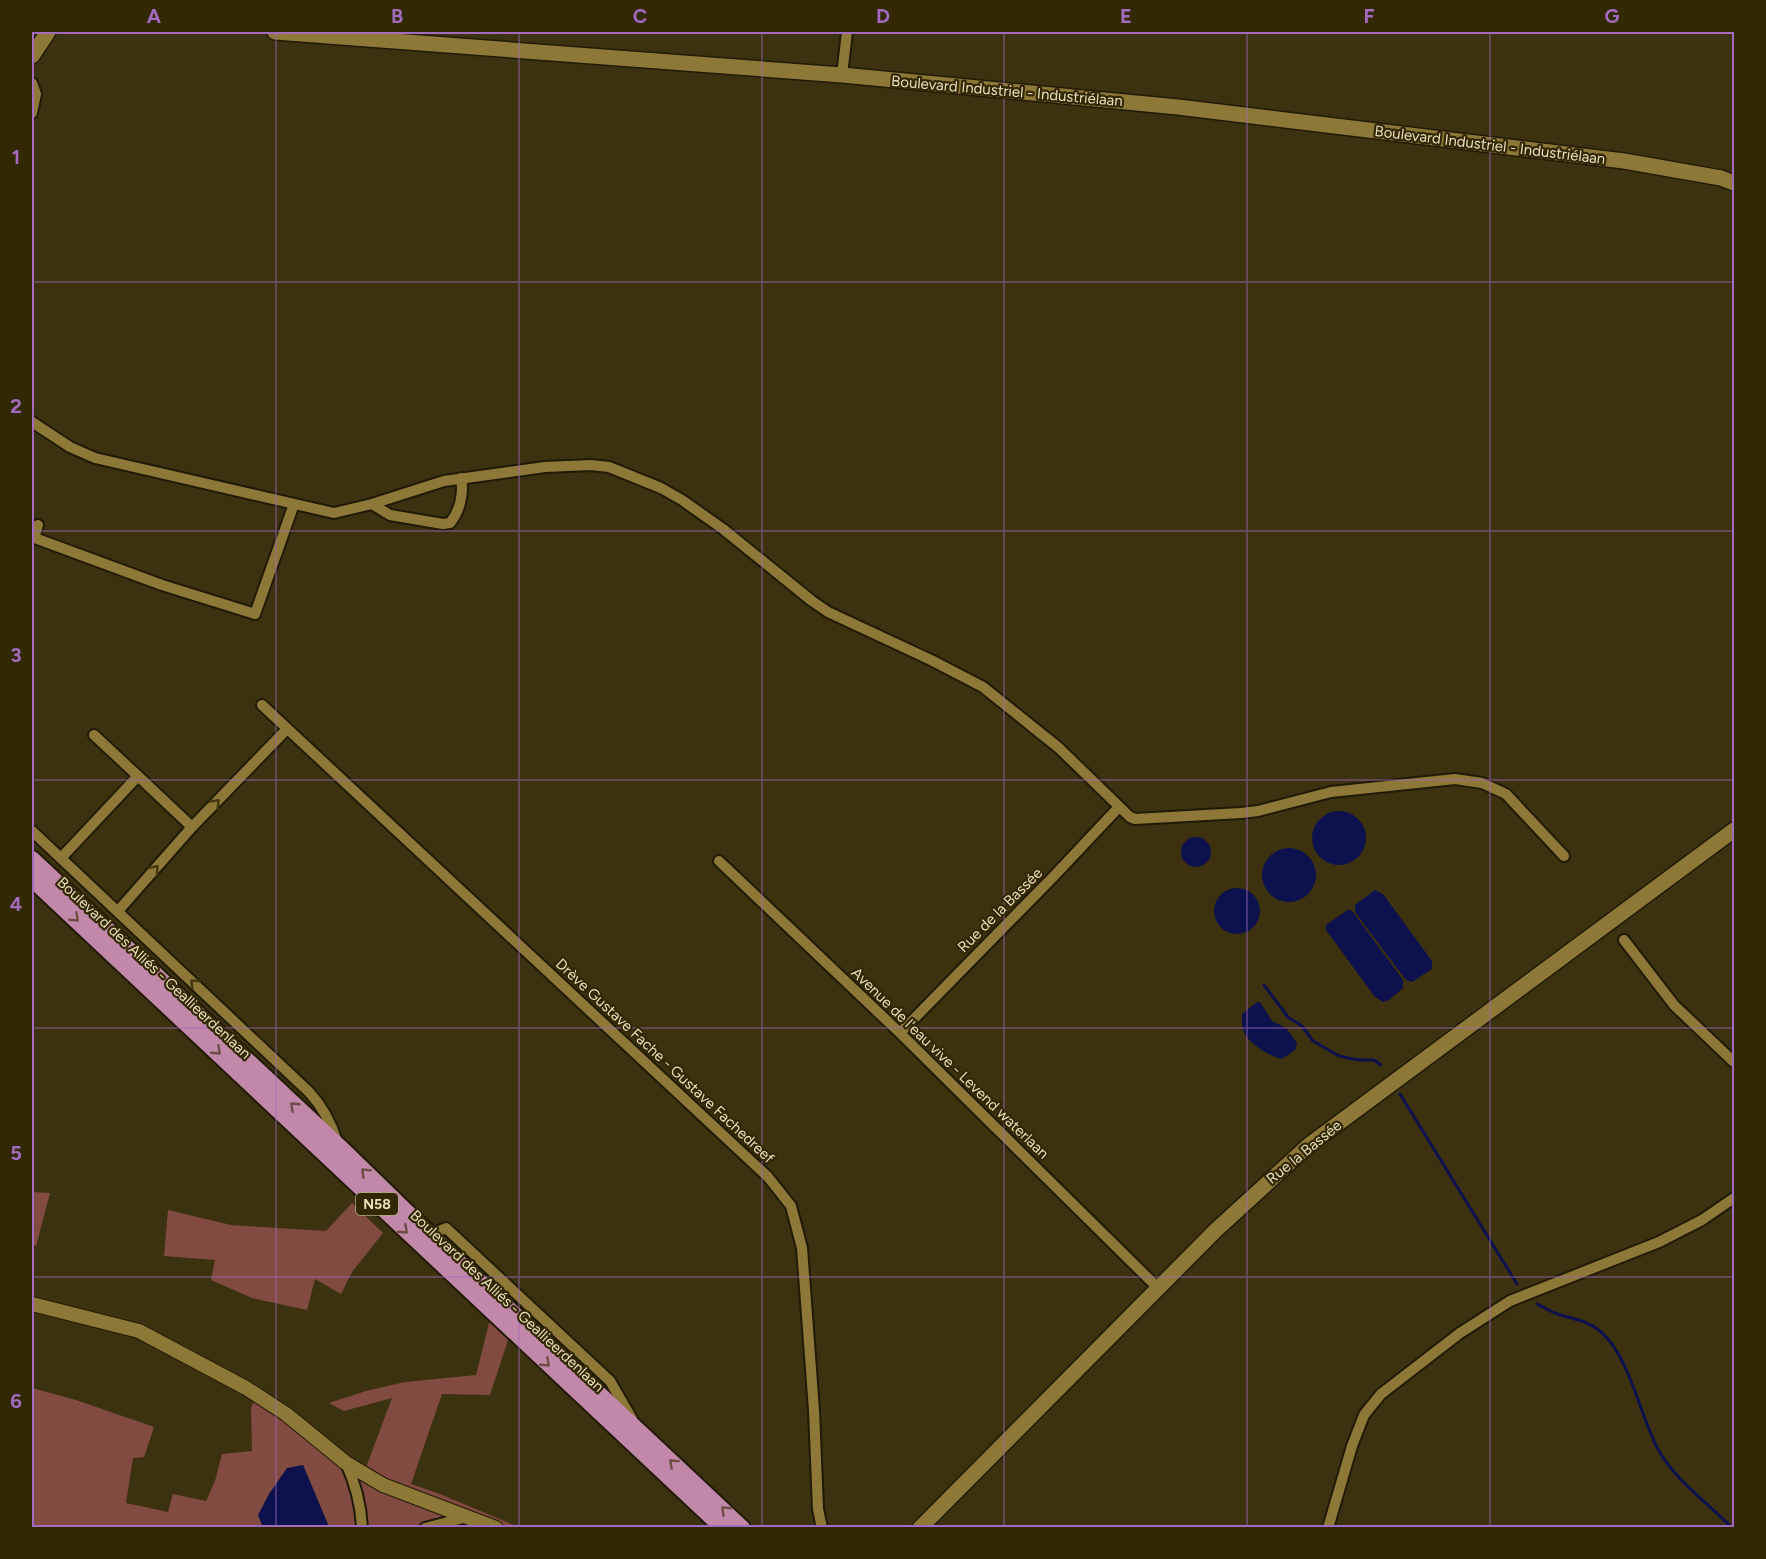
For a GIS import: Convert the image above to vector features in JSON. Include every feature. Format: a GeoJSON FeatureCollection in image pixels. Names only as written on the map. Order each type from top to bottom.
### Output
{"type":"FeatureCollection","features":[{"type":"Feature","properties":{"kind":"highway","name":"Boulevard des Alliés - Geallieerdenlaan"},"geometry":{"type":"LineString","coordinates":[[32,859],[338,1145],[429,1235],[742,1527]]}},
{"type":"Feature","properties":{"kind":"highway","name":"Boulevard des Alliés - Geallieerdenlaan"},"geometry":{"type":"LineString","coordinates":[[32,879],[723,1527]]}},
{"type":"Feature","properties":{"kind":"main road"},"geometry":{"type":"LineString","coordinates":[[32,56],[47,32]]}},
{"type":"Feature","properties":{"kind":"main road","name":"Boulevard Industriel - Industriélaan"},"geometry":{"type":"LineString","coordinates":[[275,32],[842,75],[1189,108],[1624,161],[1721,178],[1734,183]]}},
{"type":"Feature","properties":{"kind":"main road","name":"Rue la Bassée"},"geometry":{"type":"LineString","coordinates":[[920,1527],[1225,1222],[1309,1145],[1734,830]]}},
{"type":"Feature","properties":{"kind":"street"},"geometry":{"type":"LineString","coordinates":[[842,75],[847,32]]}},
{"type":"Feature","properties":{"kind":"street"},"geometry":{"type":"LineString","coordinates":[[32,83],[36,94],[32,113]]}},
{"type":"Feature","properties":{"kind":"street"},"geometry":{"type":"LineString","coordinates":[[32,422],[70,447],[95,458],[334,513],[461,478],[545,467],[591,465],[609,467],[661,488],[681,500],[723,529],[828,612],[957,672],[983,687],[1059,748],[1119,807],[1135,819],[1241,813],[1342,790],[1442,780],[1468,780],[1488,785],[1506,794],[1564,856]]}},
{"type":"Feature","properties":{"kind":"street"},"geometry":{"type":"LineString","coordinates":[[372,504],[390,515],[450,524],[461,499],[463,487],[461,478]]}},
{"type":"Feature","properties":{"kind":"street"},"geometry":{"type":"LineString","coordinates":[[38,525],[33,538],[162,585],[255,614],[294,504]]}},
{"type":"Feature","properties":{"kind":"street","name":"Drève Gustave Fache - Gustave Fachedreef"},"geometry":{"type":"LineString","coordinates":[[262,705],[768,1177],[791,1206],[802,1248],[820,1527]]}},
{"type":"Feature","properties":{"kind":"street"},"geometry":{"type":"LineString","coordinates":[[118,911],[192,827],[287,729]]}},
{"type":"Feature","properties":{"kind":"street"},"geometry":{"type":"LineString","coordinates":[[94,735],[192,827]]}},
{"type":"Feature","properties":{"kind":"street"},"geometry":{"type":"LineString","coordinates":[[61,858],[138,776]]}},
{"type":"Feature","properties":{"kind":"street","name":"Rue de la Bassée"},"geometry":{"type":"LineString","coordinates":[[900,1033],[1119,807]]}},
{"type":"Feature","properties":{"kind":"street"},"geometry":{"type":"LineString","coordinates":[[32,831],[309,1092],[322,1106],[332,1125],[338,1145]]}},
{"type":"Feature","properties":{"kind":"street","name":"Avenue de l'eau vive - Levend waterlaan"},"geometry":{"type":"LineString","coordinates":[[719,861],[900,1033],[1159,1289]]}},
{"type":"Feature","properties":{"kind":"street"},"geometry":{"type":"LineString","coordinates":[[1624,940],[1674,1005],[1734,1062]]}},
{"type":"Feature","properties":{"kind":"street"},"geometry":{"type":"LineString","coordinates":[[1328,1527],[1360,1425],[1364,1415],[1381,1394],[1460,1333],[1510,1301],[1659,1242],[1702,1220],[1734,1198]]}},
{"type":"Feature","properties":{"kind":"street"},"geometry":{"type":"LineString","coordinates":[[32,1304],[139,1331],[164,1343],[246,1388],[286,1414],[346,1463],[383,1485],[496,1527]]}},
{"type":"Feature","properties":{"kind":"street"},"geometry":{"type":"LineString","coordinates":[[346,1463],[355,1482],[361,1505],[362,1527]]}},
{"type":"Feature","properties":{"kind":"street"},"geometry":{"type":"LineString","coordinates":[[425,1527],[470,1516]]}},
{"type":"Feature","properties":{"kind":"shaded area"},"geometry":{"type":"Polygon","coordinates":[[[1339,811],[1349,813],[1358,819],[1364,828],[1366,838],[1364,848],[1358,857],[1349,863],[1339,865],[1329,863],[1320,857],[1314,848],[1312,838],[1314,828],[1320,819],[1329,813],[1339,811]]]}},
{"type":"Feature","properties":{"kind":"shaded area"},"geometry":{"type":"Polygon","coordinates":[[[1196,837],[1207,841],[1211,852],[1207,863],[1196,867],[1185,863],[1181,852],[1185,841],[1196,837]]]}},
{"type":"Feature","properties":{"kind":"shaded area"},"geometry":{"type":"Polygon","coordinates":[[[1289,848],[1299,850],[1308,856],[1314,865],[1316,875],[1314,885],[1308,894],[1299,900],[1289,902],[1279,900],[1270,894],[1264,885],[1262,875],[1264,865],[1270,856],[1279,850],[1289,848]]]}},
{"type":"Feature","properties":{"kind":"shaded area"},"geometry":{"type":"Polygon","coordinates":[[[1237,888],[1246,889],[1254,894],[1259,902],[1259,920],[1254,928],[1246,933],[1237,934],[1228,933],[1220,928],[1215,920],[1214,911],[1215,902],[1220,894],[1228,889],[1237,888]]]}},
{"type":"Feature","properties":{"kind":"shaded area"},"geometry":{"type":"Polygon","coordinates":[[[1375,890],[1383,894],[1432,961],[1432,969],[1412,982],[1405,979],[1355,912],[1355,905],[1375,890]]]}},
{"type":"Feature","properties":{"kind":"shaded area"},"geometry":{"type":"Polygon","coordinates":[[[1349,909],[1403,980],[1403,988],[1389,1000],[1383,1002],[1375,997],[1326,930],[1326,925],[1349,909]]]}},
{"type":"Feature","properties":{"kind":"shaded area"},"geometry":{"type":"Polygon","coordinates":[[[1260,1002],[1272,1021],[1286,1028],[1297,1043],[1295,1050],[1282,1059],[1256,1046],[1244,1032],[1242,1014],[1260,1002]]]}},
{"type":"Feature","properties":{"kind":"shaded area"},"geometry":{"type":"Polygon","coordinates":[[[32,1192],[50,1193],[36,1246],[32,1245],[32,1192]]]}},
{"type":"Feature","properties":{"kind":"shaded area"},"geometry":{"type":"Polygon","coordinates":[[[352,1203],[383,1233],[352,1272],[341,1294],[315,1279],[307,1310],[252,1298],[211,1280],[215,1260],[164,1256],[168,1210],[231,1225],[326,1231],[352,1203]]]}},
{"type":"Feature","properties":{"kind":"shaded area"},"geometry":{"type":"Polygon","coordinates":[[[490,1319],[509,1337],[490,1395],[442,1394],[411,1484],[518,1527],[329,1527],[303,1465],[258,1515],[263,1527],[32,1527],[32,1388],[76,1400],[154,1427],[144,1457],[133,1458],[126,1503],[168,1512],[173,1494],[206,1501],[215,1481],[222,1454],[252,1451],[251,1408],[254,1401],[298,1430],[342,1469],[362,1478],[392,1398],[344,1411],[329,1403],[405,1382],[476,1375],[490,1319]]]}},
{"type":"Feature","properties":{"kind":"shaded area"},"geometry":{"type":"Polygon","coordinates":[[[303,1465],[329,1527],[263,1527],[258,1515],[269,1494],[287,1468],[303,1465]]]}},
{"type":"Feature","properties":{"kind":"waterway"},"geometry":{"type":"LineString","coordinates":[[1264,985],[1288,1017],[1302,1026],[1313,1041],[1339,1056],[1358,1060],[1374,1060],[1381,1065]]}},
{"type":"Feature","properties":{"kind":"waterway"},"geometry":{"type":"LineString","coordinates":[[1400,1094],[1517,1284]]}},
{"type":"Feature","properties":{"kind":"waterway"},"geometry":{"type":"LineString","coordinates":[[1537,1304],[1555,1313],[1589,1324],[1600,1331],[1610,1342],[1627,1371],[1652,1437],[1666,1462],[1683,1482],[1732,1528]]}}]}
